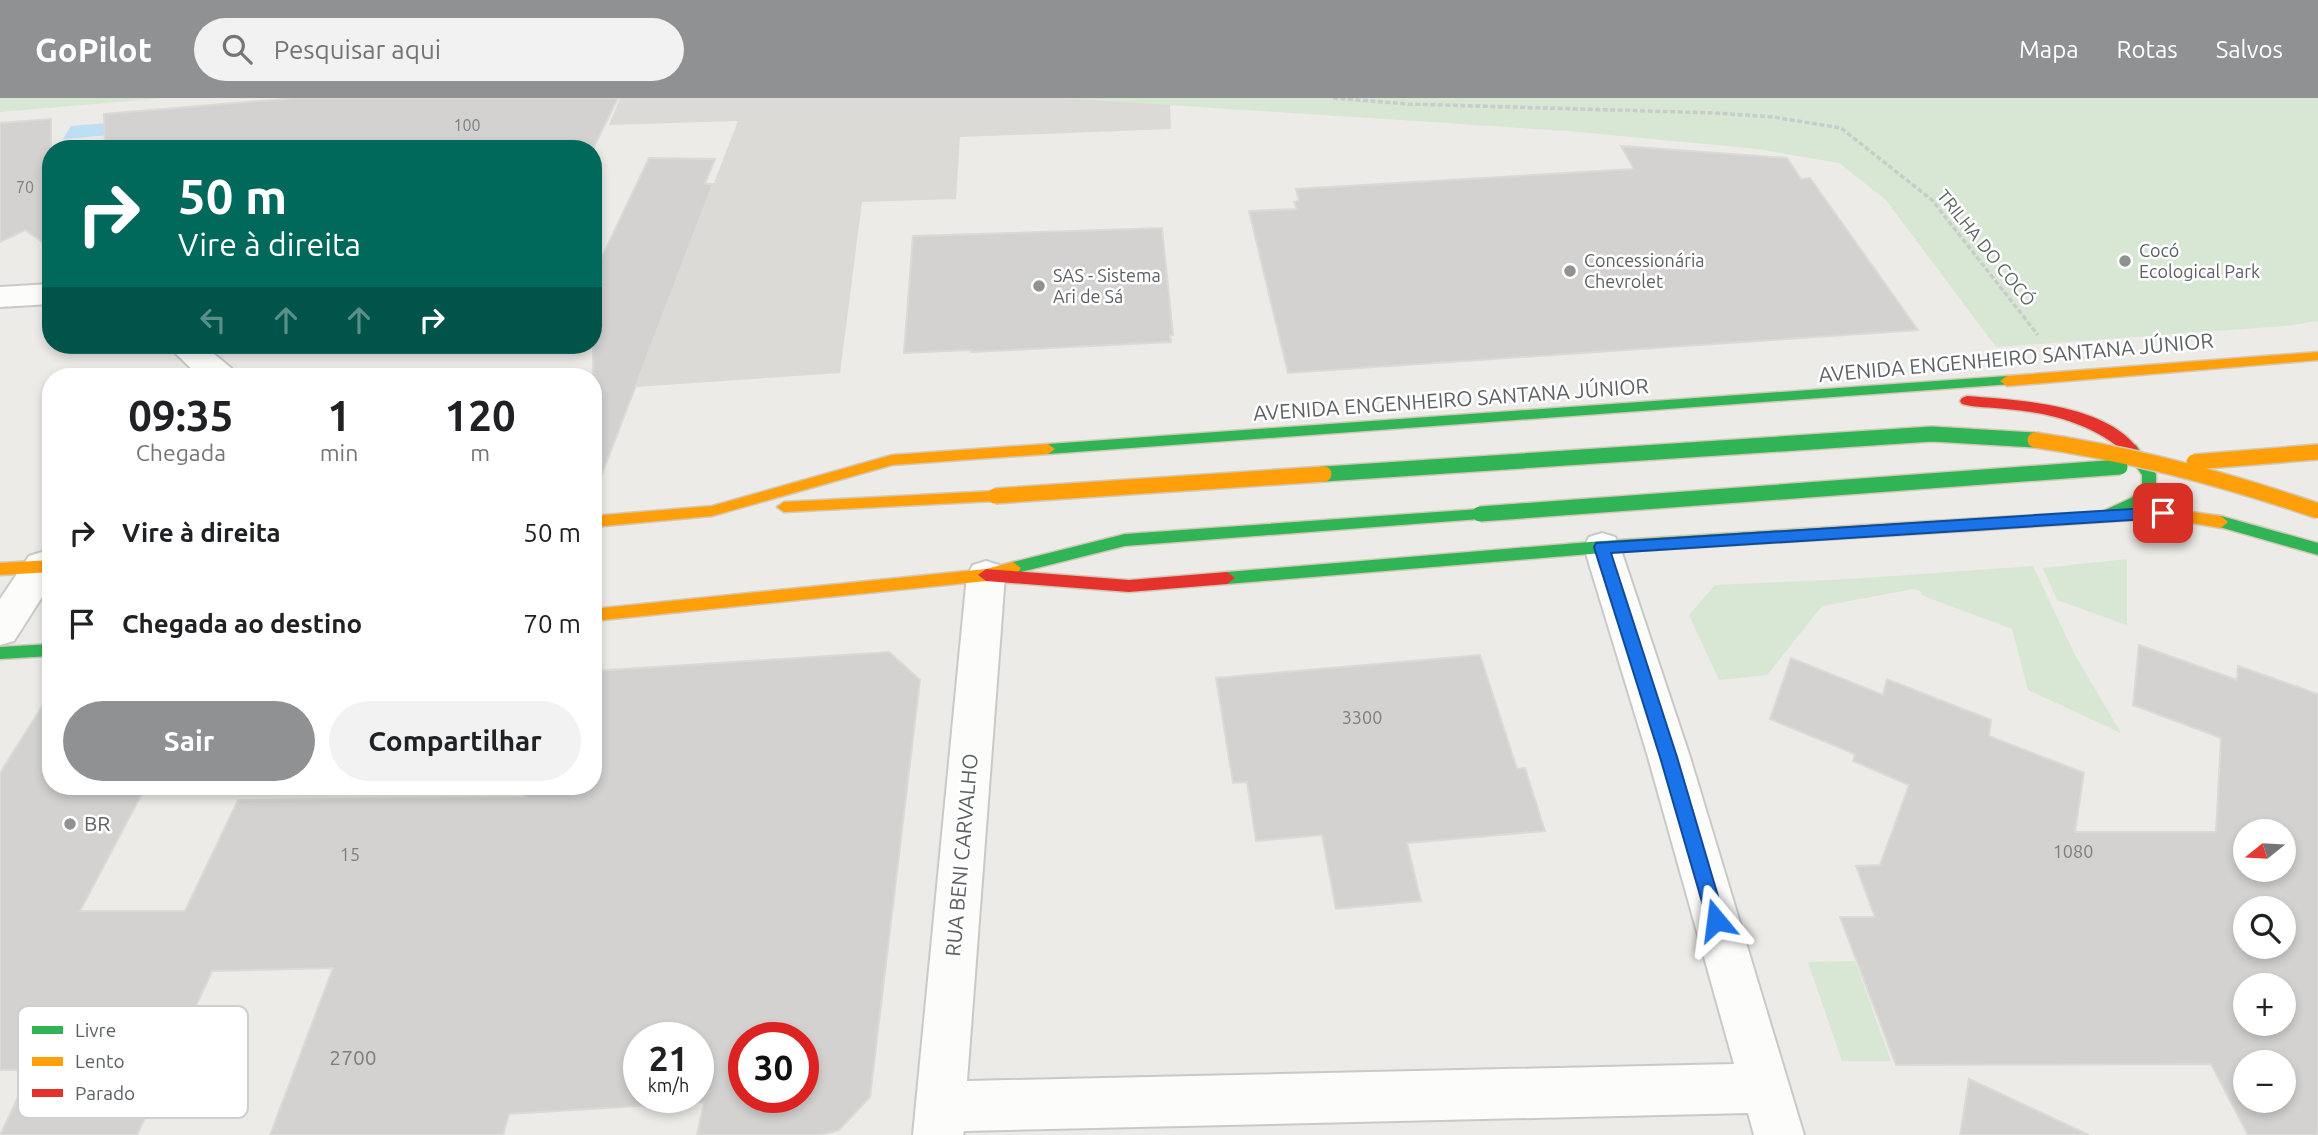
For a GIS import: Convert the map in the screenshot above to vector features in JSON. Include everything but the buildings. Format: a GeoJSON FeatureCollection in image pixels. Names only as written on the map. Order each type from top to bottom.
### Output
{"type":"FeatureCollection","features":[{"type":"Feature","properties":{"kind":"main road","name":"AVENIDA ENGENHEIRO SANTANA JÚNIOR"},"geometry":{"type":"LineString","coordinates":[[602,521],[712,511],[892,460],[1849,393],[2318,356]]}},
{"type":"Feature","properties":{"kind":"main road"},"geometry":{"type":"LineString","coordinates":[[1849,393],[2020,405],[2095,427],[2127,445],[2148,470],[2152,481],[2150,491],[2138,502],[2105,517]]}},
{"type":"Feature","properties":{"kind":"main road"},"geometry":{"type":"LineString","coordinates":[[712,511],[995,496],[1970,433],[2112,451],[2198,470],[2318,511]]}},
{"type":"Feature","properties":{"kind":"main road"},"geometry":{"type":"LineString","coordinates":[[602,614],[986,575],[1125,540],[2318,452]]}},
{"type":"Feature","properties":{"kind":"main road"},"geometry":{"type":"LineString","coordinates":[[986,575],[1129,586],[1601,547],[2163,513],[2217,519],[2280,535],[2318,549]]}},
{"type":"Feature","properties":{"kind":"main road"},"geometry":{"type":"LineString","coordinates":[[0,569],[42,566]]}},
{"type":"Feature","properties":{"kind":"main road"},"geometry":{"type":"LineString","coordinates":[[0,653],[42,651]]}},
{"type":"Feature","properties":{"kind":"street"},"geometry":{"type":"LineString","coordinates":[[0,297],[42,295]]}},
{"type":"Feature","properties":{"kind":"street"},"geometry":{"type":"LineString","coordinates":[[193,354],[210,368]]}},
{"type":"Feature","properties":{"kind":"street"},"geometry":{"type":"LineString","coordinates":[[1601,547],[1669,757],[1779,1135]]}},
{"type":"Feature","properties":{"kind":"street"},"geometry":{"type":"LineString","coordinates":[[0,630],[42,572]]}},
{"type":"Feature","properties":{"kind":"street","name":"RUA BENI CARVALHO"},"geometry":{"type":"LineString","coordinates":[[939,1121],[986,575]]}},
{"type":"Feature","properties":{"kind":"street"},"geometry":{"type":"LineString","coordinates":[[939,1121],[1765,1088]]}},
{"type":"Feature","properties":{"kind":"path","name":"TRILHA DO COCÓ"},"geometry":{"type":"LineString","coordinates":[[1333,98],[1408,104],[1715,113],[1773,117],[1842,128],[1932,200],[2038,335],[2025,336]]}},
{"type":"Feature","properties":{"kind":"shaded area"},"geometry":{"type":"Polygon","coordinates":[[[620,98],[1061,98],[1170,104],[1171,129],[960,137],[956,199],[862,202],[840,373],[635,387],[738,121],[609,125],[620,98]]]}},
{"type":"Feature","properties":{"kind":"green space"},"geometry":{"type":"Polygon","coordinates":[[[0,98],[163,98],[0,112],[0,98]]]}},
{"type":"Feature","properties":{"kind":"green space","name":"Cocó Ecological Park"},"geometry":{"type":"Polygon","coordinates":[[[1061,98],[2318,98],[2318,321],[2285,326],[1996,347],[1886,200],[1839,163],[1758,149],[1568,131],[1061,98]]]}},
{"type":"Feature","properties":{"kind":"green space"},"geometry":{"type":"Polygon","coordinates":[[[2127,559],[2127,625],[2057,600],[2043,568],[2127,559]]]}},
{"type":"Feature","properties":{"kind":"green space"},"geometry":{"type":"Polygon","coordinates":[[[2033,566],[2075,655],[2121,733],[2028,690],[2012,629],[1921,595],[1922,592],[1914,589],[1822,606],[1767,675],[1719,680],[1689,615],[1715,585],[2033,566]]]}},
{"type":"Feature","properties":{"kind":"green space"},"geometry":{"type":"Polygon","coordinates":[[[1855,961],[1891,1061],[1842,1061],[1808,962],[1855,961]]]}},
{"type":"Feature","properties":{"kind":"water"},"geometry":{"type":"Polygon","coordinates":[[[154,119],[146,132],[63,139],[71,126],[154,119]]]}},
{"type":"Feature","properties":{"kind":"traffic: fast"},"geometry":{"type":"LineString","coordinates":[[1048,449],[2007,381]]}},
{"type":"Feature","properties":{"kind":"traffic: fast"},"geometry":{"type":"LineString","coordinates":[[1324,474],[1932,434],[2035,440]]}},
{"type":"Feature","properties":{"kind":"traffic: fast"},"geometry":{"type":"LineString","coordinates":[[2110,514],[2136,502],[2149,490],[2149,474],[2131,449]]}},
{"type":"Feature","properties":{"kind":"traffic: fast"},"geometry":{"type":"LineString","coordinates":[[1480,514],[2120,467]]}},
{"type":"Feature","properties":{"kind":"traffic: fast"},"geometry":{"type":"LineString","coordinates":[[1013,568],[1125,540],[1480,514]]}},
{"type":"Feature","properties":{"kind":"traffic: fast"},"geometry":{"type":"LineString","coordinates":[[2221,522],[2318,549]]}},
{"type":"Feature","properties":{"kind":"traffic: fast"},"geometry":{"type":"LineString","coordinates":[[1227,578],[1602,547],[1983,524]]}},
{"type":"Feature","properties":{"kind":"traffic: fast"},"geometry":{"type":"LineString","coordinates":[[0,653],[42,651]]}},
{"type":"Feature","properties":{"kind":"traffic: slow"},"geometry":{"type":"LineString","coordinates":[[2007,381],[2318,356]]}},
{"type":"Feature","properties":{"kind":"traffic: slow"},"geometry":{"type":"LineString","coordinates":[[2035,440],[2143,459],[2249,488],[2318,511]]}},
{"type":"Feature","properties":{"kind":"traffic: slow"},"geometry":{"type":"LineString","coordinates":[[602,521],[712,511],[892,460],[1048,449]]}},
{"type":"Feature","properties":{"kind":"traffic: slow"},"geometry":{"type":"LineString","coordinates":[[2194,462],[2318,452]]}},
{"type":"Feature","properties":{"kind":"traffic: slow"},"geometry":{"type":"LineString","coordinates":[[995,496],[1324,474]]}},
{"type":"Feature","properties":{"kind":"traffic: slow"},"geometry":{"type":"LineString","coordinates":[[784,507],[995,496]]}},
{"type":"Feature","properties":{"kind":"traffic: slow"},"geometry":{"type":"LineString","coordinates":[[1983,524],[2163,513],[2221,522]]}},
{"type":"Feature","properties":{"kind":"traffic: slow"},"geometry":{"type":"LineString","coordinates":[[0,569],[42,567]]}},
{"type":"Feature","properties":{"kind":"traffic: slow"},"geometry":{"type":"LineString","coordinates":[[602,614],[986,575],[1013,568]]}},
{"type":"Feature","properties":{"kind":"traffic: jam"},"geometry":{"type":"LineString","coordinates":[[1967,401],[2032,407],[2076,417],[2115,435],[2131,449]]}},
{"type":"Feature","properties":{"kind":"traffic: jam"},"geometry":{"type":"LineString","coordinates":[[986,575],[1129,586],[1227,578]]}},
{"type":"Feature","properties":{"kind":"place","name":"Cocó Ecological Park"},"geometry":{"type":"Point","coordinates":[2125,261]}},
{"type":"Feature","properties":{"kind":"place","name":"Concessionária Chevrolet"},"geometry":{"type":"Point","coordinates":[1570,271]}},
{"type":"Feature","properties":{"kind":"place","name":"SAS - Sistema Ari de Sá"},"geometry":{"type":"Point","coordinates":[1039,286]}},
{"type":"Feature","properties":{"kind":"place","name":"BR"},"geometry":{"type":"Point","coordinates":[70,824]}},
{"type":"Feature","properties":{"kind":"route"},"geometry":{"type":"LineString","coordinates":[[1716,920],[1669,757],[1601,547],[2163,513]]}}]}
